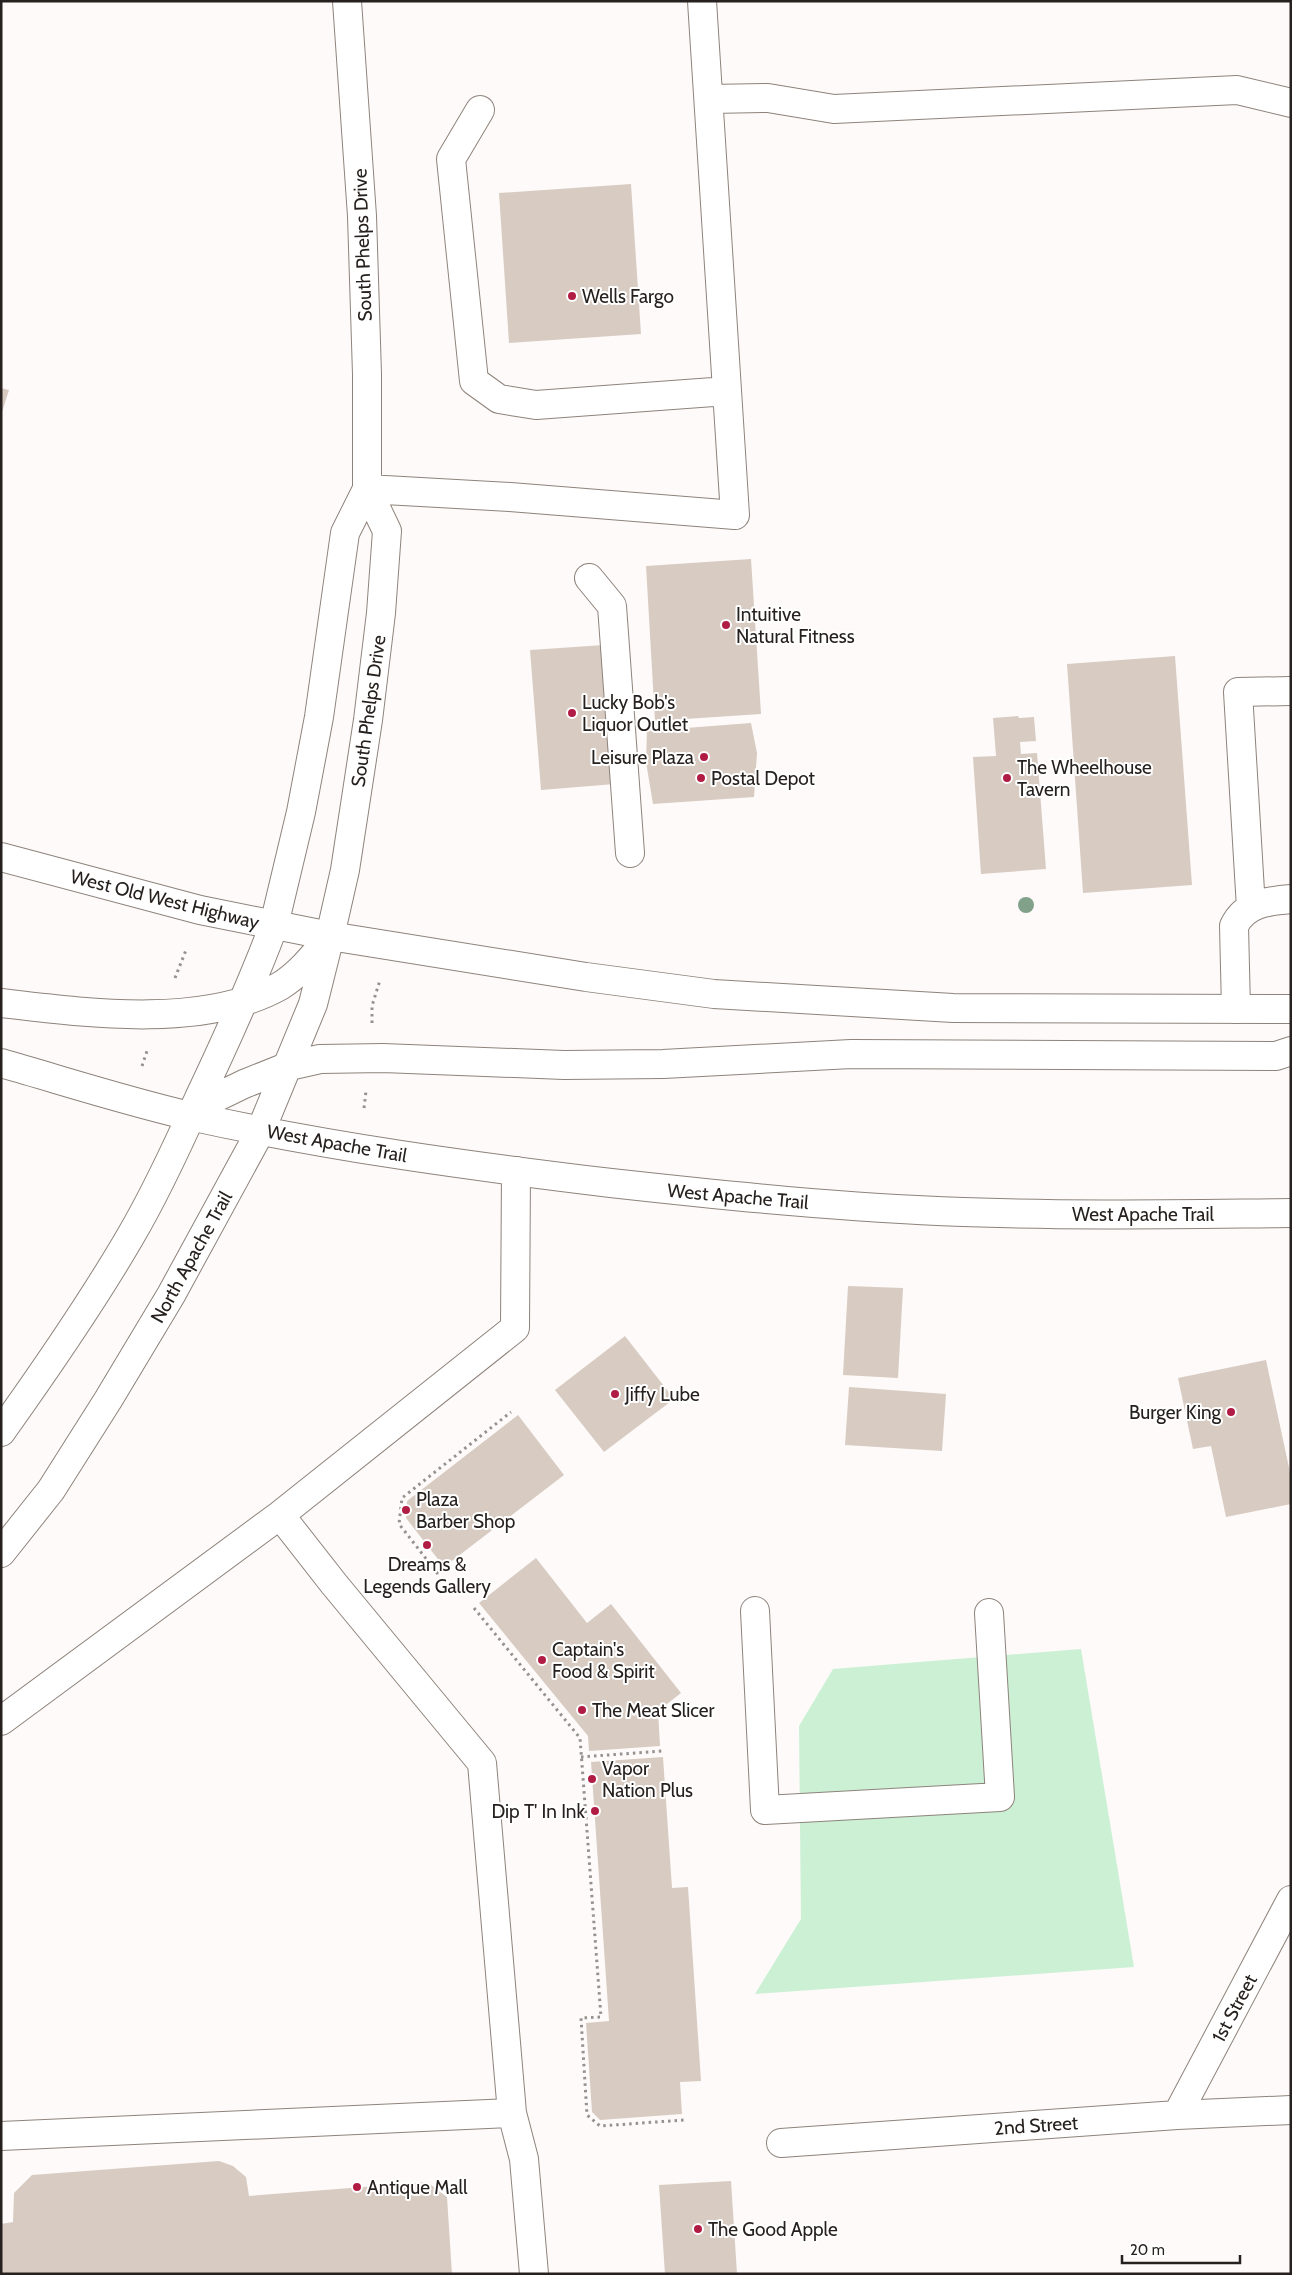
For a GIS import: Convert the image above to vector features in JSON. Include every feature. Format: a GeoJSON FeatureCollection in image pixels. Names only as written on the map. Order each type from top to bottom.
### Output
{"type":"FeatureCollection","features":[{"type":"Feature","properties":{"kind":"main road","name":"South Phelps Drive"},"geometry":{"type":"LineString","coordinates":[[330,936],[345,870],[381,613],[387,531],[367,489],[367,374],[362,216],[347,1]]}},
{"type":"Feature","properties":{"kind":"main road"},"geometry":{"type":"LineString","coordinates":[[367,489],[510,497],[735,515],[710,99],[702,1]]}},
{"type":"Feature","properties":{"kind":"main road"},"geometry":{"type":"LineString","coordinates":[[710,99],[768,98],[834,108],[1237,90],[1291,104]]}},
{"type":"Feature","properties":{"kind":"main road"},"geometry":{"type":"LineString","coordinates":[[480,110],[451,160],[474,381],[498,400],[536,405],[727,391]]}},
{"type":"Feature","properties":{"kind":"main road","name":"South Phelps Drive"},"geometry":{"type":"LineString","coordinates":[[274,925],[301,812],[314,745],[345,532],[367,489]]}},
{"type":"Feature","properties":{"kind":"main road"},"geometry":{"type":"LineString","coordinates":[[589,578],[612,606],[630,853]]}},
{"type":"Feature","properties":{"kind":"main road"},"geometry":{"type":"LineString","coordinates":[[1251,908],[1238,692],[1291,690]]}},
{"type":"Feature","properties":{"kind":"main road","name":"West Old West Highway"},"geometry":{"type":"LineString","coordinates":[[1,857],[200,910],[330,936]]}},
{"type":"Feature","properties":{"kind":"main road"},"geometry":{"type":"LineString","coordinates":[[1236,1009],[1234,926],[1240,915],[1251,908],[1271,901],[1291,899]]}},
{"type":"Feature","properties":{"kind":"main road"},"geometry":{"type":"LineString","coordinates":[[1,1432],[80,1316],[130,1237],[191,1116],[243,1002],[274,925]]}},
{"type":"Feature","properties":{"kind":"main road"},"geometry":{"type":"LineString","coordinates":[[1,1003],[61,1010],[147,1014],[204,1010],[243,1002],[281,986],[305,966],[330,936],[586,977],[714,994],[953,1008],[1291,1009]]}},
{"type":"Feature","properties":{"kind":"main road","name":"North Apache Trail"},"geometry":{"type":"LineString","coordinates":[[1,1553],[51,1490],[108,1400],[172,1295],[261,1130],[313,1004],[330,936]]}},
{"type":"Feature","properties":{"kind":"main road"},"geometry":{"type":"LineString","coordinates":[[1,1063],[122,1099],[191,1116],[214,1100],[244,1084],[289,1066],[320,1059],[383,1058],[564,1065],[663,1064],[851,1054],[1276,1056],[1291,1052]]}},
{"type":"Feature","properties":{"kind":"main road","name":"West Apache Trail"},"geometry":{"type":"LineString","coordinates":[[191,1116],[348,1146],[516,1171],[792,1201],[962,1212],[1097,1215],[1291,1213]]}},
{"type":"Feature","properties":{"kind":"main road"},"geometry":{"type":"LineString","coordinates":[[5,1710],[280,1515],[516,1328],[516,1171]]}},
{"type":"Feature","properties":{"kind":"main road"},"geometry":{"type":"LineString","coordinates":[[280,1515],[334,1584],[482,1763],[512,2113],[524,2159],[534,2274]]}},
{"type":"Feature","properties":{"kind":"main road"},"geometry":{"type":"LineString","coordinates":[[755,1611],[765,1810],[1000,1797],[989,1613]]}},
{"type":"Feature","properties":{"kind":"main road","name":"1st Street"},"geometry":{"type":"LineString","coordinates":[[1177,2115],[1291,1900]]}},
{"type":"Feature","properties":{"kind":"main road","name":"2nd Street"},"geometry":{"type":"LineString","coordinates":[[781,2143],[1177,2115],[1291,2110]]}},
{"type":"Feature","properties":{"kind":"main road"},"geometry":{"type":"LineString","coordinates":[[1,2136],[512,2113]]}},
{"type":"Feature","properties":{"kind":"path"},"geometry":{"type":"LineString","coordinates":[[173,984],[186,950]]}},
{"type":"Feature","properties":{"kind":"path"},"geometry":{"type":"LineString","coordinates":[[371,1031],[372,1006],[380,980]]}},
{"type":"Feature","properties":{"kind":"path"},"geometry":{"type":"LineString","coordinates":[[364,1108],[366,1086]]}},
{"type":"Feature","properties":{"kind":"path"},"geometry":{"type":"LineString","coordinates":[[438,1574],[399,1524],[402,1498],[512,1412]]}},
{"type":"Feature","properties":{"kind":"path"},"geometry":{"type":"LineString","coordinates":[[474,1608],[580,1738],[601,2017],[581,2018],[587,2115],[600,2126],[684,2120]]}},
{"type":"Feature","properties":{"kind":"path"},"geometry":{"type":"LineString","coordinates":[[581,1757],[662,1751]]}},
{"type":"Feature","properties":{"kind":"green space"},"geometry":{"type":"Polygon","coordinates":[[[1081,1649],[1134,1967],[755,1994],[801,1919],[799,1726],[833,1669],[1081,1649]]]}},
{"type":"Feature","properties":{"kind":"building","name":"Wells Fargo"},"geometry":{"type":"Polygon","coordinates":[[[631,184],[641,334],[509,343],[499,193],[631,184]]]}},
{"type":"Feature","properties":{"kind":"building"},"geometry":{"type":"Polygon","coordinates":[[[1,388],[9,390],[2,412],[1,412],[1,388]]]}},
{"type":"Feature","properties":{"kind":"building"},"geometry":{"type":"Polygon","coordinates":[[[751,559],[761,714],[655,721],[646,566],[751,559]]]}},
{"type":"Feature","properties":{"kind":"building","name":"Lucky Bob's Liquor Outlet"},"geometry":{"type":"Polygon","coordinates":[[[604,645],[615,784],[541,790],[530,650],[604,645]]]}},
{"type":"Feature","properties":{"kind":"building"},"geometry":{"type":"Polygon","coordinates":[[[1175,656],[1192,885],[1083,893],[1067,664],[1175,656]]]}},
{"type":"Feature","properties":{"kind":"building","name":"The Wheelhouse Tavern"},"geometry":{"type":"Polygon","coordinates":[[[1018,716],[1019,718],[1034,717],[1036,741],[1020,742],[1021,754],[1037,753],[1046,869],[981,874],[973,757],[996,756],[993,718],[1018,716]]]}},
{"type":"Feature","properties":{"kind":"building","name":"Leisure Plaza"},"geometry":{"type":"Polygon","coordinates":[[[751,723],[757,753],[754,797],[653,804],[646,762],[647,731],[751,723]]]}},
{"type":"Feature","properties":{"kind":"building"},"geometry":{"type":"Polygon","coordinates":[[[848,1286],[903,1288],[898,1378],[843,1375],[848,1286]]]}},
{"type":"Feature","properties":{"kind":"building","name":"Jiffy Lube"},"geometry":{"type":"Polygon","coordinates":[[[625,1336],[674,1399],[604,1452],[555,1390],[625,1336]]]}},
{"type":"Feature","properties":{"kind":"building","name":"Burger King"},"geometry":{"type":"Polygon","coordinates":[[[1266,1360],[1291,1477],[1291,1504],[1226,1517],[1211,1446],[1193,1449],[1178,1378],[1266,1360]]]}},
{"type":"Feature","properties":{"kind":"building"},"geometry":{"type":"Polygon","coordinates":[[[849,1387],[946,1394],[942,1451],[845,1445],[849,1387]]]}},
{"type":"Feature","properties":{"kind":"building"},"geometry":{"type":"Polygon","coordinates":[[[518,1415],[564,1475],[444,1567],[406,1518],[407,1501],[518,1415]]]}},
{"type":"Feature","properties":{"kind":"building"},"geometry":{"type":"Polygon","coordinates":[[[536,1558],[587,1623],[611,1604],[681,1693],[658,1711],[660,1746],[589,1751],[588,1736],[479,1603],[536,1558]]]}},
{"type":"Feature","properties":{"kind":"building"},"geometry":{"type":"Polygon","coordinates":[[[663,1757],[672,1888],[688,1887],[701,2081],[680,2082],[682,2114],[600,2120],[592,2112],[586,2023],[609,2021],[591,1762],[663,1757]]]}},
{"type":"Feature","properties":{"kind":"building"},"geometry":{"type":"Polygon","coordinates":[[[219,2161],[233,2166],[246,2177],[249,2196],[427,2182],[447,2197],[452,2274],[1,2274],[1,2224],[13,2222],[14,2193],[32,2175],[219,2161]]]}},
{"type":"Feature","properties":{"kind":"building","name":"The Good Apple"},"geometry":{"type":"Polygon","coordinates":[[[731,2181],[737,2274],[665,2274],[659,2185],[731,2181]]]}},
{"type":"Feature","properties":{"kind":"place","name":"Wells Fargo"},"geometry":{"type":"Point","coordinates":[572,296]}},
{"type":"Feature","properties":{"kind":"place","name":"Intuitive Natural Fitness"},"geometry":{"type":"Point","coordinates":[726,625]}},
{"type":"Feature","properties":{"kind":"place","name":"Lucky Bob's Liquor Outlet"},"geometry":{"type":"Point","coordinates":[572,713]}},
{"type":"Feature","properties":{"kind":"place","name":"Leisure Plaza"},"geometry":{"type":"Point","coordinates":[704,757]}},
{"type":"Feature","properties":{"kind":"place","name":"Postal Depot"},"geometry":{"type":"Point","coordinates":[701,778]}},
{"type":"Feature","properties":{"kind":"place","name":"The Wheelhouse Tavern"},"geometry":{"type":"Point","coordinates":[1007,778]}},
{"type":"Feature","properties":{"kind":"place","name":"Jiffy Lube"},"geometry":{"type":"Point","coordinates":[615,1394]}},
{"type":"Feature","properties":{"kind":"place","name":"Burger King"},"geometry":{"type":"Point","coordinates":[1231,1412]}},
{"type":"Feature","properties":{"kind":"place","name":"Plaza Barber Shop"},"geometry":{"type":"Point","coordinates":[406,1510]}},
{"type":"Feature","properties":{"kind":"place","name":"Dreams & Legends Gallery"},"geometry":{"type":"Point","coordinates":[427,1545]}},
{"type":"Feature","properties":{"kind":"place","name":"Captain's Food & Spirit"},"geometry":{"type":"Point","coordinates":[542,1660]}},
{"type":"Feature","properties":{"kind":"place","name":"The Meat Slicer"},"geometry":{"type":"Point","coordinates":[582,1710]}},
{"type":"Feature","properties":{"kind":"place","name":"Vapor Nation Plus"},"geometry":{"type":"Point","coordinates":[592,1779]}},
{"type":"Feature","properties":{"kind":"place","name":"Dip T' In Ink"},"geometry":{"type":"Point","coordinates":[595,1811]}},
{"type":"Feature","properties":{"kind":"place","name":"Antique Mall"},"geometry":{"type":"Point","coordinates":[357,2187]}},
{"type":"Feature","properties":{"kind":"place","name":"The Good Apple"},"geometry":{"type":"Point","coordinates":[698,2229]}}]}
